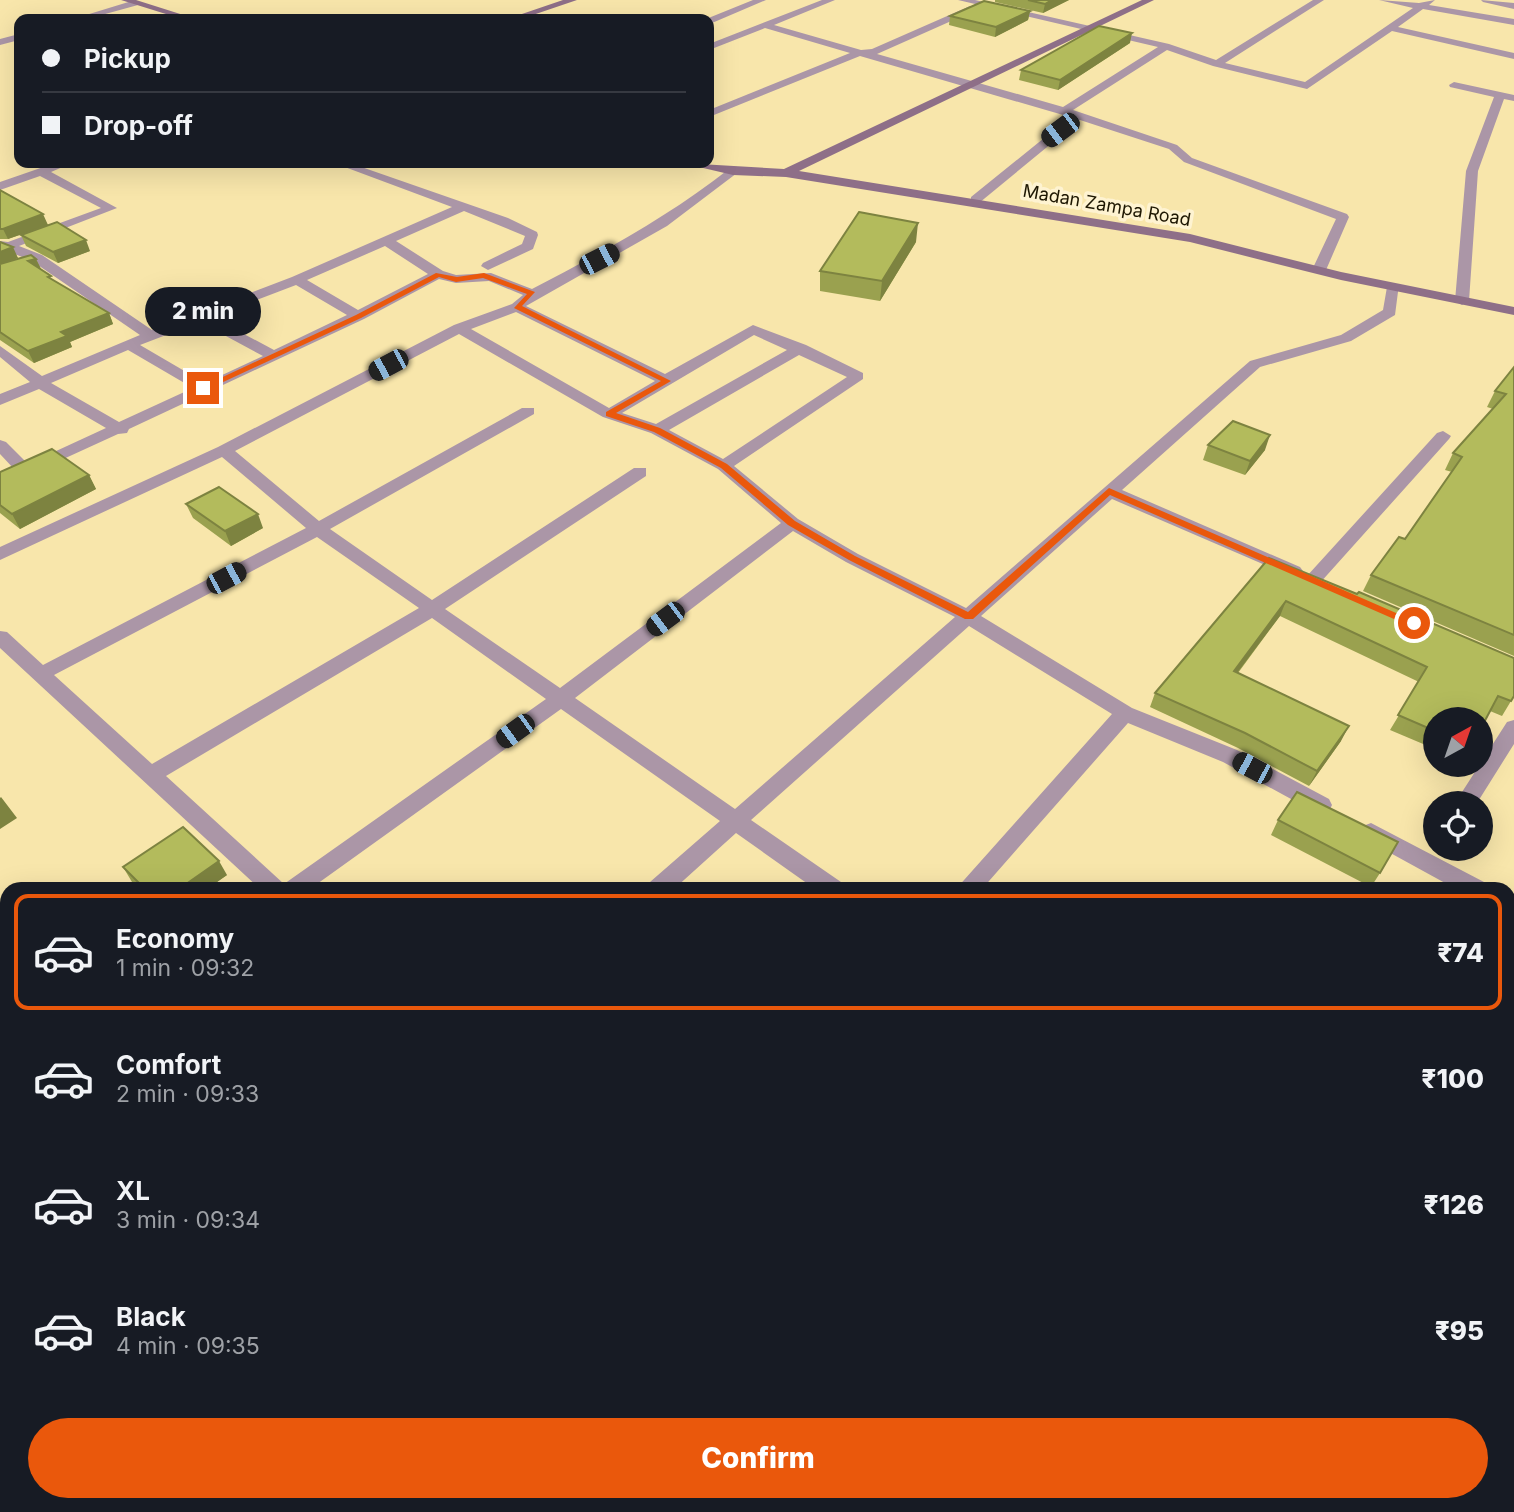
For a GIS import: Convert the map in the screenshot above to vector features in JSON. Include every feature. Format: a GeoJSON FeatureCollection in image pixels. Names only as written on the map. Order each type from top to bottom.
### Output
{"type":"FeatureCollection","features":[{"type":"Feature","properties":{"kind":"main road"},"geometry":{"type":"LineString","coordinates":[[528,14],[572,0]]}},
{"type":"Feature","properties":{"kind":"main road"},"geometry":{"type":"LineString","coordinates":[[786,173],[968,84],[985,79],[1094,29],[1149,0]]}},
{"type":"Feature","properties":{"kind":"main road"},"geometry":{"type":"LineString","coordinates":[[130,1],[174,14]]}},
{"type":"Feature","properties":{"kind":"main road","name":"Madan Zampa Road"},"geometry":{"type":"LineString","coordinates":[[714,168],[786,173],[975,200],[1190,238],[1394,287],[1514,311]]}},
{"type":"Feature","properties":{"kind":"street"},"geometry":{"type":"LineString","coordinates":[[714,19],[761,0]]}},
{"type":"Feature","properties":{"kind":"street"},"geometry":{"type":"LineString","coordinates":[[714,45],[830,0]]}},
{"type":"Feature","properties":{"kind":"street"},"geometry":{"type":"LineString","coordinates":[[962,0],[1166,46],[1217,64],[1307,86],[1430,0]]}},
{"type":"Feature","properties":{"kind":"street"},"geometry":{"type":"LineString","coordinates":[[714,112],[858,53],[874,52],[991,0]]}},
{"type":"Feature","properties":{"kind":"street"},"geometry":{"type":"LineString","coordinates":[[1217,64],[1319,0]]}},
{"type":"Feature","properties":{"kind":"street"},"geometry":{"type":"LineString","coordinates":[[1384,0],[1468,12],[1514,22]]}},
{"type":"Feature","properties":{"kind":"street"},"geometry":{"type":"LineString","coordinates":[[1486,0],[1514,6]]}},
{"type":"Feature","properties":{"kind":"street"},"geometry":{"type":"LineString","coordinates":[[92,14],[130,1]]}},
{"type":"Feature","properties":{"kind":"street"},"geometry":{"type":"LineString","coordinates":[[766,26],[1064,111],[1174,147],[1188,160],[1343,216],[1319,270]]}},
{"type":"Feature","properties":{"kind":"street"},"geometry":{"type":"LineString","coordinates":[[1391,28],[1514,56]]}},
{"type":"Feature","properties":{"kind":"street"},"geometry":{"type":"LineString","coordinates":[[1064,111],[1166,46]]}},
{"type":"Feature","properties":{"kind":"street"},"geometry":{"type":"LineString","coordinates":[[1454,85],[1514,98]]}},
{"type":"Feature","properties":{"kind":"street"},"geometry":{"type":"LineString","coordinates":[[1462,301],[1472,171],[1500,95]]}},
{"type":"Feature","properties":{"kind":"street"},"geometry":{"type":"LineString","coordinates":[[975,200],[1078,116]]}},
{"type":"Feature","properties":{"kind":"street"},"geometry":{"type":"LineString","coordinates":[[0,186],[53,168]]}},
{"type":"Feature","properties":{"kind":"street"},"geometry":{"type":"LineString","coordinates":[[353,168],[460,208],[504,221],[532,235],[528,246],[488,266]]}},
{"type":"Feature","properties":{"kind":"street"},"geometry":{"type":"LineString","coordinates":[[0,554],[224,450],[459,328],[517,307],[533,294],[643,237],[699,200],[733,171]]}},
{"type":"Feature","properties":{"kind":"street"},"geometry":{"type":"LineString","coordinates":[[4,245],[111,208],[43,172]]}},
{"type":"Feature","properties":{"kind":"street"},"geometry":{"type":"LineString","coordinates":[[0,400],[129,344],[297,280],[460,208]]}},
{"type":"Feature","properties":{"kind":"street"},"geometry":{"type":"LineString","coordinates":[[388,242],[438,274],[456,279],[484,275],[533,294]]}},
{"type":"Feature","properties":{"kind":"street"},"geometry":{"type":"LineString","coordinates":[[4,245],[37,258],[153,337]]}},
{"type":"Feature","properties":{"kind":"street"},"geometry":{"type":"LineString","coordinates":[[12,267],[37,258]]}},
{"type":"Feature","properties":{"kind":"street"},"geometry":{"type":"LineString","coordinates":[[0,483],[359,316],[438,274]]}},
{"type":"Feature","properties":{"kind":"street"},"geometry":{"type":"LineString","coordinates":[[297,280],[359,316]]}},
{"type":"Feature","properties":{"kind":"street"},"geometry":{"type":"LineString","coordinates":[[666,882],[1255,364],[1346,338],[1390,312],[1394,287]]}},
{"type":"Feature","properties":{"kind":"street"},"geometry":{"type":"LineString","coordinates":[[517,307],[667,381]]}},
{"type":"Feature","properties":{"kind":"street"},"geometry":{"type":"LineString","coordinates":[[203,318],[274,356]]}},
{"type":"Feature","properties":{"kind":"street"},"geometry":{"type":"LineString","coordinates":[[459,328],[609,414],[657,430],[724,466],[792,523],[852,558],[969,617],[1125,713],[1230,756],[1335,813]]}},
{"type":"Feature","properties":{"kind":"street"},"geometry":{"type":"LineString","coordinates":[[609,414],[754,329],[858,376],[724,466]]}},
{"type":"Feature","properties":{"kind":"street"},"geometry":{"type":"LineString","coordinates":[[129,344],[203,388]]}},
{"type":"Feature","properties":{"kind":"street"},"geometry":{"type":"LineString","coordinates":[[657,430],[801,348]]}},
{"type":"Feature","properties":{"kind":"street"},"geometry":{"type":"LineString","coordinates":[[0,350],[42,384],[121,429]]}},
{"type":"Feature","properties":{"kind":"street"},"geometry":{"type":"LineString","coordinates":[[41,674],[318,529],[528,411]]}},
{"type":"Feature","properties":{"kind":"street"},"geometry":{"type":"LineString","coordinates":[[1109,491],[1320,582],[1392,489],[1443,436]]}},
{"type":"Feature","properties":{"kind":"street"},"geometry":{"type":"LineString","coordinates":[[0,445],[26,471]]}},
{"type":"Feature","properties":{"kind":"street"},"geometry":{"type":"LineString","coordinates":[[224,450],[318,529],[824,882]]}},
{"type":"Feature","properties":{"kind":"street"},"geometry":{"type":"LineString","coordinates":[[151,775],[432,609],[640,472]]}},
{"type":"Feature","properties":{"kind":"street"},"geometry":{"type":"LineString","coordinates":[[303,882],[560,699],[792,523]]}},
{"type":"Feature","properties":{"kind":"street"},"geometry":{"type":"LineString","coordinates":[[0,637],[267,882]]}},
{"type":"Feature","properties":{"kind":"street"},"geometry":{"type":"LineString","coordinates":[[974,882],[1125,713]]}},
{"type":"Feature","properties":{"kind":"street"},"geometry":{"type":"LineString","coordinates":[[1474,791],[1514,727]]}},
{"type":"Feature","properties":{"kind":"street"},"geometry":{"type":"LineString","coordinates":[[1359,825],[1423,852]]}},
{"type":"Feature","properties":{"kind":"street"},"geometry":{"type":"LineString","coordinates":[[1440,861],[1467,882]]}},
{"type":"Feature","properties":{"kind":"building"},"geometry":{"type":"Polygon","coordinates":[[[1028,0],[1052,0],[1045,4],[1028,0]]]}},
{"type":"Feature","properties":{"kind":"building"},"geometry":{"type":"Polygon","coordinates":[[[984,1],[1030,11],[996,27],[950,16],[984,1]]]}},
{"type":"Feature","properties":{"kind":"building"},"geometry":{"type":"Polygon","coordinates":[[[1099,26],[1132,33],[1060,80],[1021,70],[1099,26]]]}},
{"type":"Feature","properties":{"kind":"building"},"geometry":{"type":"Polygon","coordinates":[[[0,190],[43,214],[0,229],[0,190]]]}},
{"type":"Feature","properties":{"kind":"building"},"geometry":{"type":"Polygon","coordinates":[[[859,212],[918,223],[882,281],[820,271],[859,212]]]}},
{"type":"Feature","properties":{"kind":"building"},"geometry":{"type":"Polygon","coordinates":[[[57,222],[86,240],[53,252],[21,235],[57,222]]]}},
{"type":"Feature","properties":{"kind":"building"},"geometry":{"type":"Polygon","coordinates":[[[0,242],[13,247],[0,252],[0,242]]]}},
{"type":"Feature","properties":{"kind":"building"},"geometry":{"type":"Polygon","coordinates":[[[31,255],[36,259],[28,261],[51,276],[48,277],[109,313],[61,332],[67,336],[28,351],[0,332],[0,264],[31,255]]]}},
{"type":"Feature","properties":{"kind":"building"},"geometry":{"type":"Polygon","coordinates":[[[1514,367],[1514,635],[1371,575],[1399,537],[1405,539],[1462,457],[1453,453],[1506,394],[1495,391],[1514,367]]]}},
{"type":"Feature","properties":{"kind":"building"},"geometry":{"type":"Polygon","coordinates":[[[1233,421],[1270,435],[1250,461],[1208,445],[1233,421]]]}},
{"type":"Feature","properties":{"kind":"building"},"geometry":{"type":"Polygon","coordinates":[[[52,449],[89,475],[12,514],[0,505],[0,472],[52,449]]]}},
{"type":"Feature","properties":{"kind":"building"},"geometry":{"type":"Polygon","coordinates":[[[219,487],[258,514],[225,531],[186,504],[219,487]]]}},
{"type":"Feature","properties":{"kind":"building"},"geometry":{"type":"Polygon","coordinates":[[[1269,558],[1357,594],[1359,592],[1514,658],[1514,696],[1511,701],[1498,696],[1492,707],[1423,707],[1423,726],[1398,715],[1427,667],[1286,601],[1234,671],[1349,726],[1317,771],[1245,733],[1155,693],[1269,558]]]}},
{"type":"Feature","properties":{"kind":"building"},"geometry":{"type":"Polygon","coordinates":[[[1297,792],[1398,842],[1380,873],[1278,820],[1297,792]]]}},
{"type":"Feature","properties":{"kind":"building"},"geometry":{"type":"Polygon","coordinates":[[[183,827],[219,861],[189,882],[138,882],[123,867],[183,827]]]}},
{"type":"Feature","properties":{"kind":"route"},"geometry":{"type":"LineString","coordinates":[[203,388],[359,316],[438,274],[456,279],[484,275],[533,294],[517,307],[667,381],[609,414],[657,430],[724,466],[792,523],[852,558],[969,617],[1109,491],[1414,623]]}}]}
